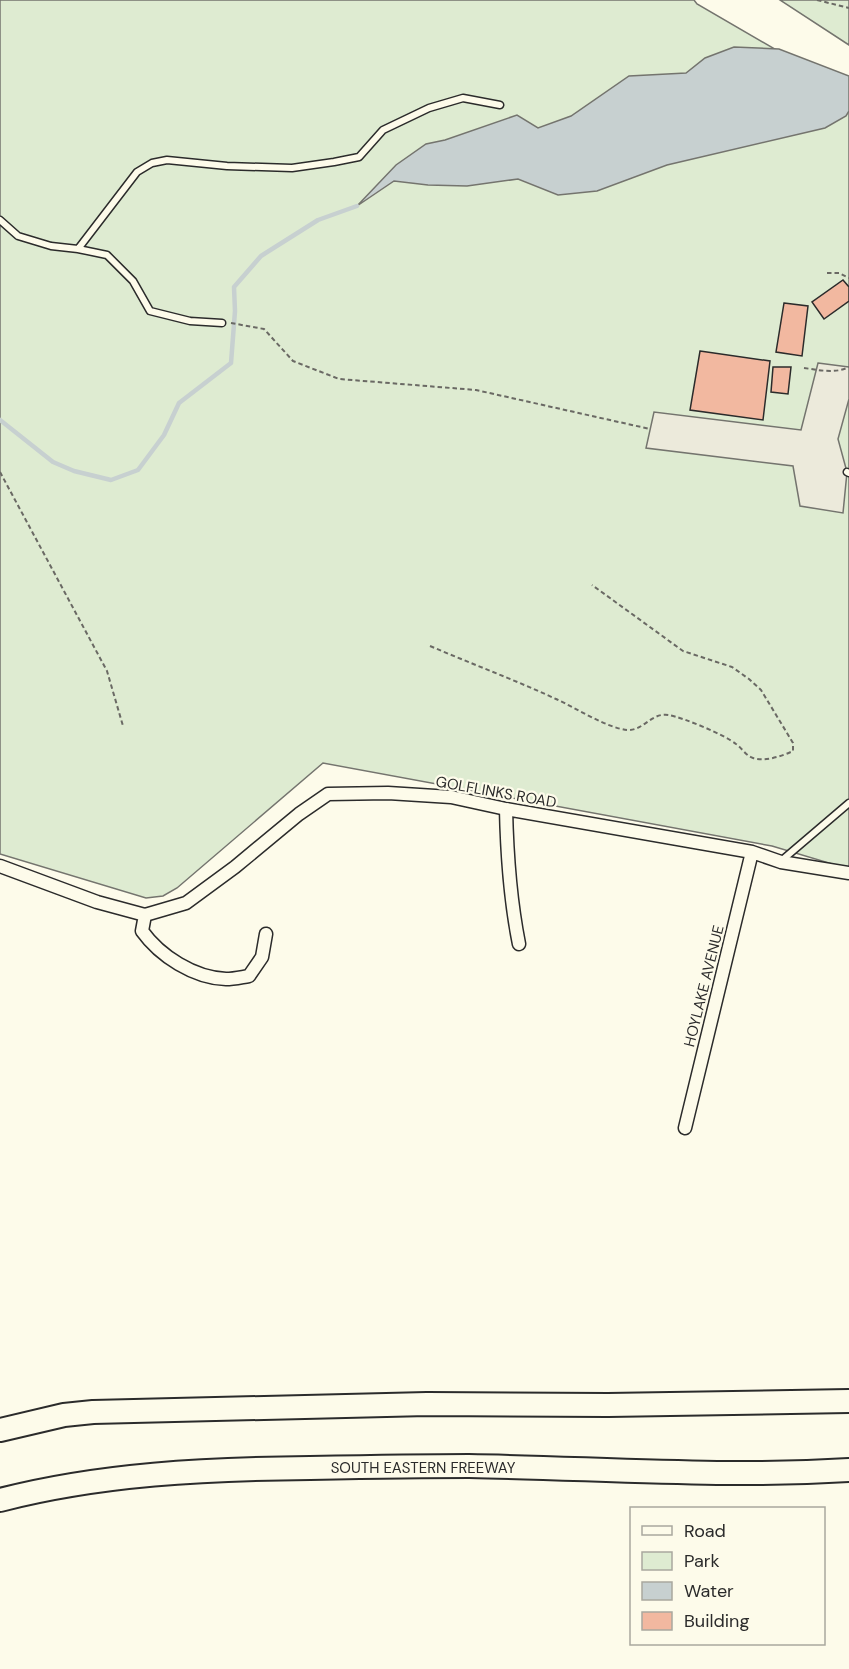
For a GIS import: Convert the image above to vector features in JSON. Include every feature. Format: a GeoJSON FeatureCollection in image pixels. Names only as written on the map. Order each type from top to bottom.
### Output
{"type":"FeatureCollection","features":[{"type":"Feature","properties":{"kind":"highway"},"geometry":{"type":"LineString","coordinates":[[0,1430],[64,1415],[93,1412],[427,1404],[608,1405],[849,1401]]}},
{"type":"Feature","properties":{"kind":"highway","name":"SOUTH EASTERN FREEWAY"},"geometry":{"type":"LineString","coordinates":[[0,1500],[39,1490],[111,1478],[250,1469],[467,1466],[783,1474],[849,1470]]}},
{"type":"Feature","properties":{"kind":"street","name":"GOLFLINKS ROAD"},"geometry":{"type":"LineString","coordinates":[[145,915],[186,903],[328,794],[388,793],[451,797],[506,809],[752,852],[781,862],[849,873]]}},
{"type":"Feature","properties":{"kind":"street"},"geometry":{"type":"LineString","coordinates":[[506,809],[508,871],[519,944]]}},
{"type":"Feature","properties":{"kind":"street","name":"HOYLAKE AVENUE"},"geometry":{"type":"LineString","coordinates":[[685,1128],[752,852]]}},
{"type":"Feature","properties":{"kind":"street"},"geometry":{"type":"LineString","coordinates":[[0,866],[97,902],[145,915],[142,931],[152,944],[186,970],[225,979],[249,976],[262,957],[267,934]]}},
{"type":"Feature","properties":{"kind":"lane"},"geometry":{"type":"LineString","coordinates":[[78,249],[137,172],[152,163],[167,160],[226,166],[292,168],[334,162],[359,157],[383,130],[429,108],[463,98],[500,105]]}},
{"type":"Feature","properties":{"kind":"lane"},"geometry":{"type":"LineString","coordinates":[[0,220],[18,236],[51,246],[107,255],[133,281],[150,311],[190,321],[222,323]]}},
{"type":"Feature","properties":{"kind":"lane"},"geometry":{"type":"LineString","coordinates":[[781,862],[849,803]]}},
{"type":"Feature","properties":{"kind":"path"},"geometry":{"type":"LineString","coordinates":[[817,0],[849,8]]}},
{"type":"Feature","properties":{"kind":"path"},"geometry":{"type":"LineString","coordinates":[[827,273],[839,273],[849,278]]}},
{"type":"Feature","properties":{"kind":"path"},"geometry":{"type":"LineString","coordinates":[[241,324],[264,329],[293,361],[339,379],[476,390],[650,429]]}},
{"type":"Feature","properties":{"kind":"path"},"geometry":{"type":"LineString","coordinates":[[804,368],[841,371],[849,367]]}},
{"type":"Feature","properties":{"kind":"path"},"geometry":{"type":"LineString","coordinates":[[0,472],[107,671],[123,726]]}},
{"type":"Feature","properties":{"kind":"path"},"geometry":{"type":"LineString","coordinates":[[430,646],[626,730],[637,729],[658,715],[668,715],[734,742],[751,758],[782,756],[793,751],[793,743],[787,733],[760,690],[748,679],[732,667],[683,651],[592,585]]}},
{"type":"Feature","properties":{"kind":"green space"},"geometry":{"type":"Polygon","coordinates":[[[0,0],[694,0],[697,4],[849,92],[849,869],[772,846],[323,763],[177,888],[163,896],[146,898],[0,854],[0,0]]]}},
{"type":"Feature","properties":{"kind":"green space"},"geometry":{"type":"Polygon","coordinates":[[[780,0],[849,0],[849,45],[780,0]]]}},
{"type":"Feature","properties":{"kind":"shaded area"},"geometry":{"type":"Polygon","coordinates":[[[818,363],[849,367],[849,399],[838,439],[847,472],[843,513],[800,506],[793,466],[646,448],[654,412],[801,430],[818,363]]]}},
{"type":"Feature","properties":{"kind":"water"},"geometry":{"type":"Polygon","coordinates":[[[734,47],[779,49],[849,76],[849,111],[846,116],[825,128],[667,165],[597,191],[558,195],[518,179],[467,186],[394,181],[357,206],[396,165],[426,144],[445,140],[517,115],[538,128],[571,116],[629,76],[686,73],[705,58],[734,47]]]}},
{"type":"Feature","properties":{"kind":"building"},"geometry":{"type":"Polygon","coordinates":[[[843,280],[849,287],[849,301],[824,319],[812,302],[843,280]]]}},
{"type":"Feature","properties":{"kind":"building"},"geometry":{"type":"Polygon","coordinates":[[[784,303],[808,306],[802,356],[776,352],[784,303]]]}},
{"type":"Feature","properties":{"kind":"building"},"geometry":{"type":"Polygon","coordinates":[[[700,351],[770,361],[763,420],[690,410],[700,351]]]}},
{"type":"Feature","properties":{"kind":"building"},"geometry":{"type":"Polygon","coordinates":[[[773,367],[791,367],[788,394],[771,392],[773,367]]]}},
{"type":"Feature","properties":{"kind":"waterway"},"geometry":{"type":"LineString","coordinates":[[0,420],[53,462],[74,471],[111,480],[138,470],[164,435],[179,403],[231,363],[235,311],[234,287],[261,256],[318,220],[357,206]]}}]}
